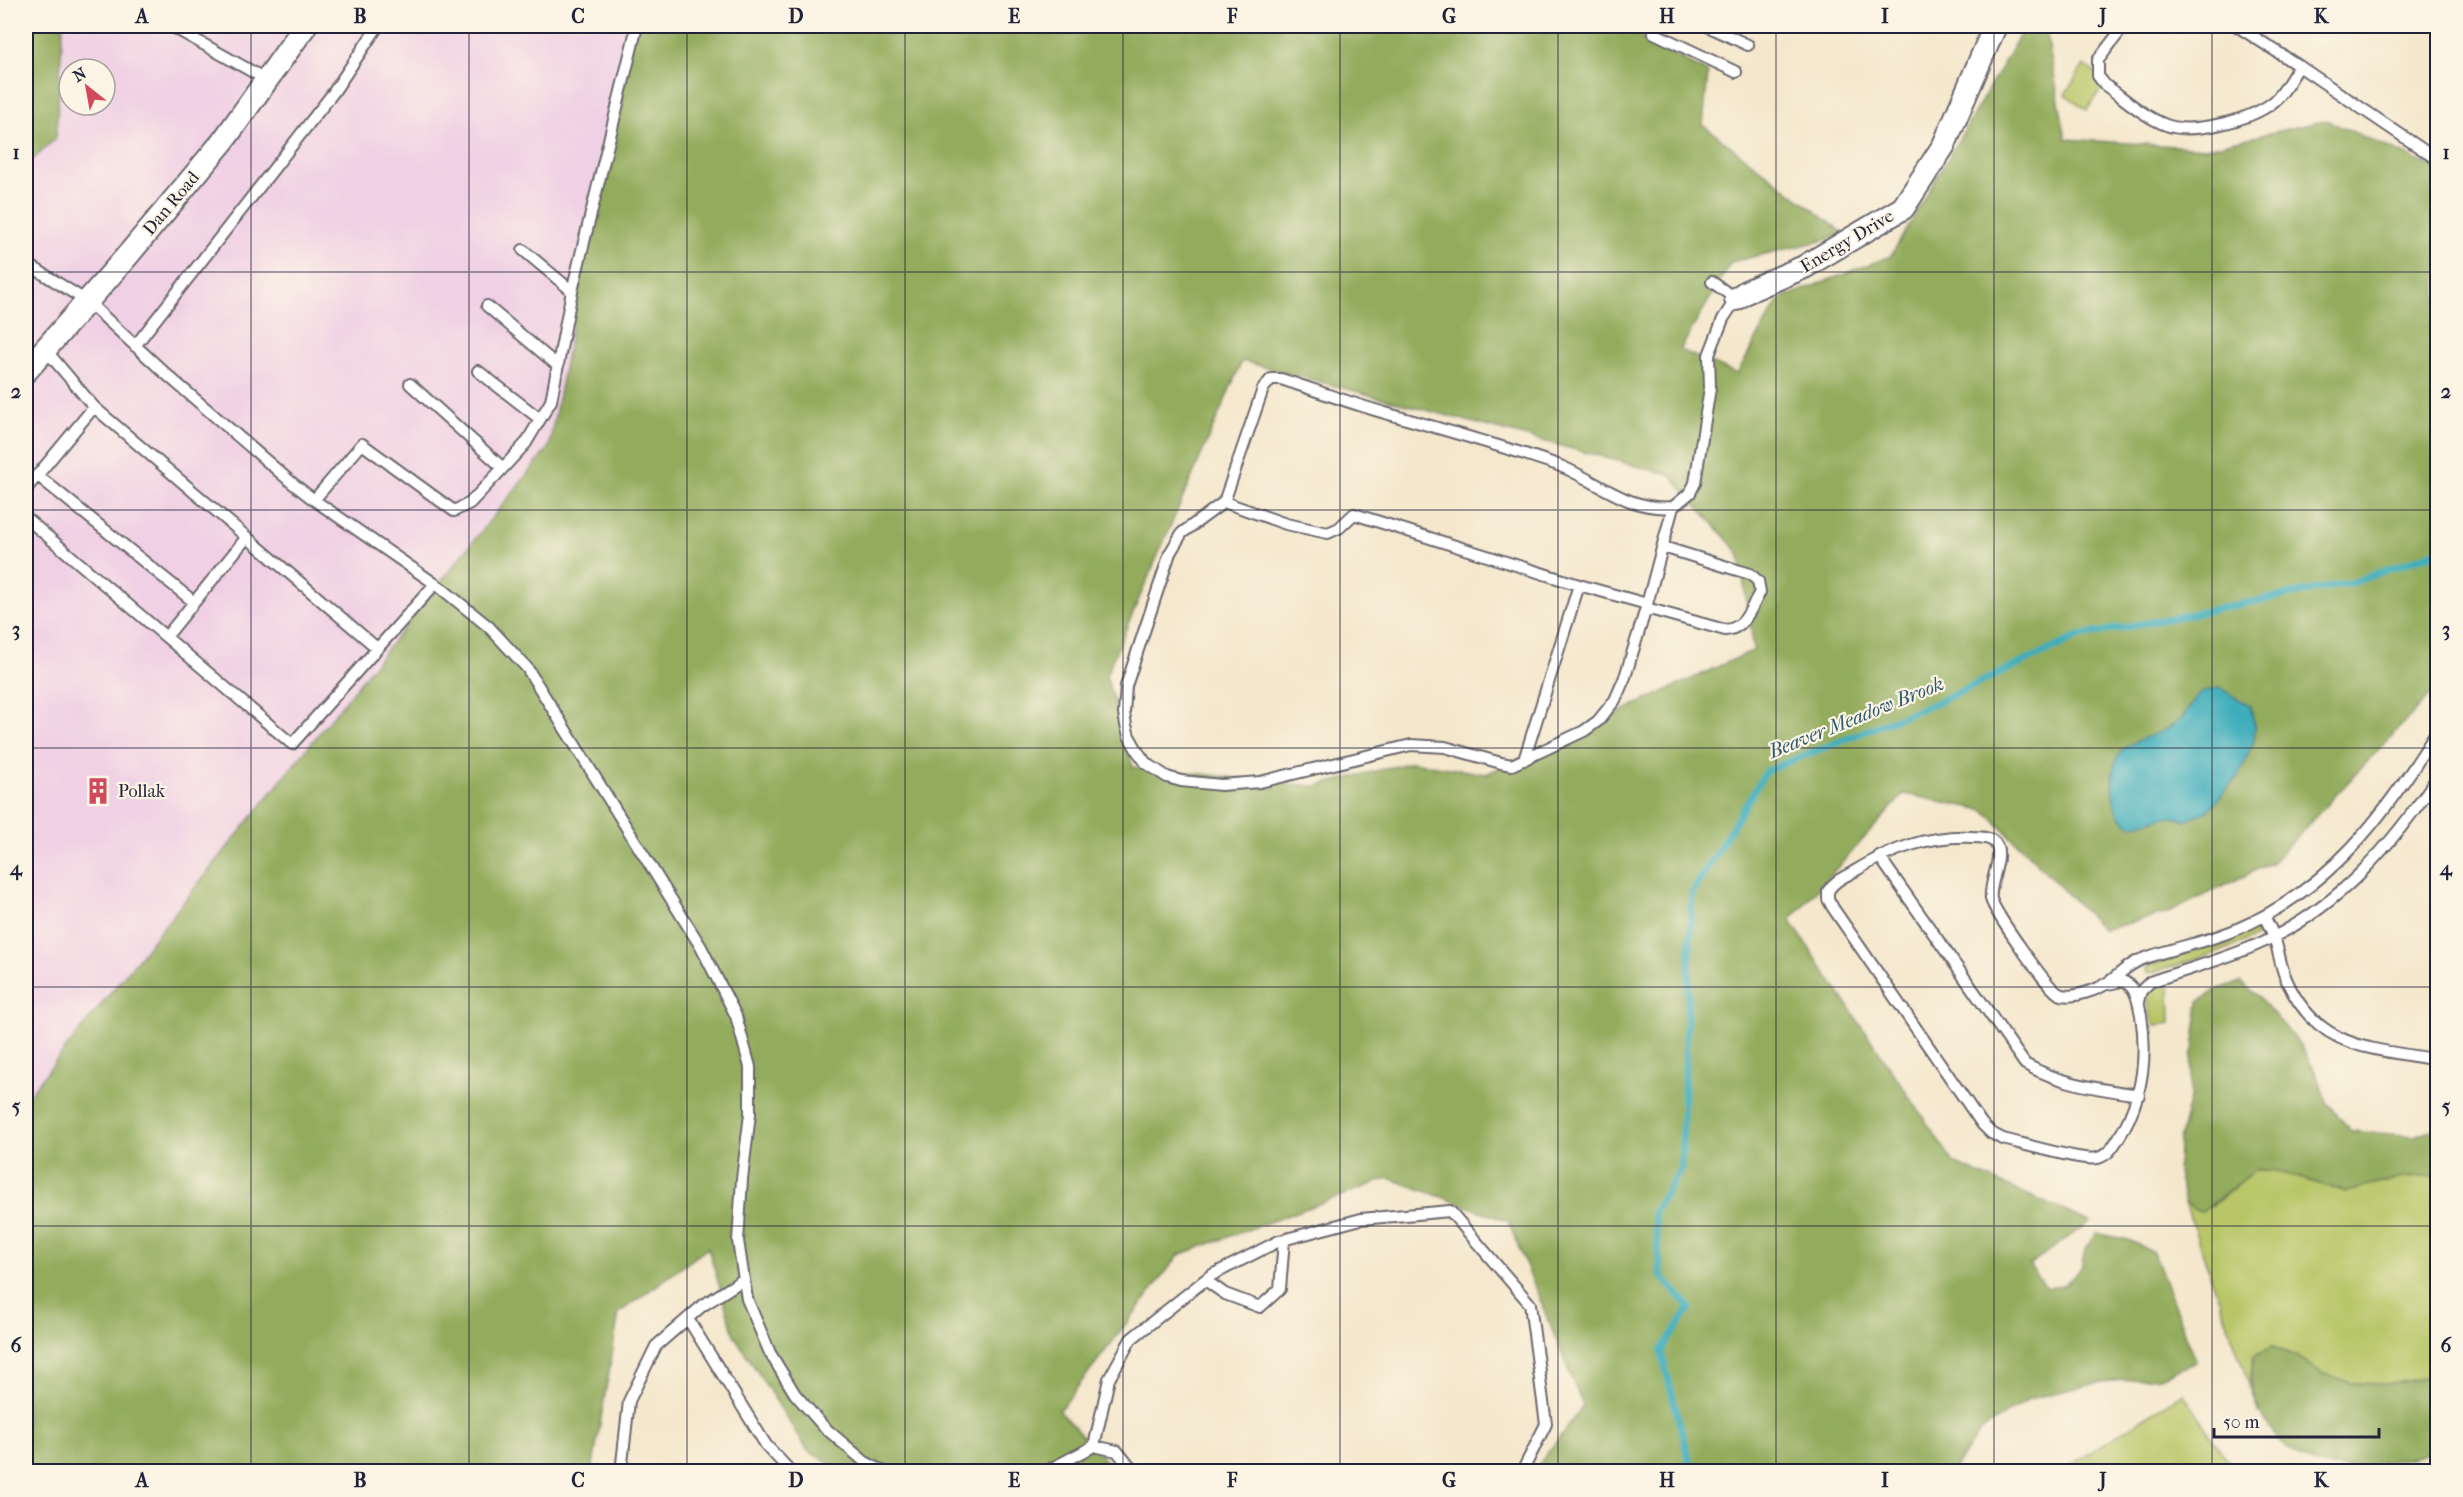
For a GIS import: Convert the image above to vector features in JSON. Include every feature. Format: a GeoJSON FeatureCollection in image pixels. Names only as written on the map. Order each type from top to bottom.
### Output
{"type":"FeatureCollection","features":[{"type":"Feature","properties":{"kind":"street","name":"Dan Road"},"geometry":{"type":"LineString","coordinates":[[26,371],[88,302],[224,140],[305,26]]}},
{"type":"Feature","properties":{"kind":"street","name":"Energy Drive"},"geometry":{"type":"LineString","coordinates":[[1736,299],[1746,292],[1804,267],[1902,208],[1944,145],[1995,26]]}},
{"type":"Feature","properties":{"kind":"lane"},"geometry":{"type":"LineString","coordinates":[[171,26],[267,80]]}},
{"type":"Feature","properties":{"kind":"lane"},"geometry":{"type":"LineString","coordinates":[[135,345],[333,93],[378,26]]}},
{"type":"Feature","properties":{"kind":"lane"},"geometry":{"type":"LineString","coordinates":[[314,500],[362,444],[454,510],[470,503],[525,443],[551,401],[572,291],[637,26]]}},
{"type":"Feature","properties":{"kind":"lane"},"geometry":{"type":"LineString","coordinates":[[1654,26],[1652,31],[1656,34],[1736,72]]}},
{"type":"Feature","properties":{"kind":"lane"},"geometry":{"type":"LineString","coordinates":[[1707,26],[1748,45]]}},
{"type":"Feature","properties":{"kind":"lane"},"geometry":{"type":"LineString","coordinates":[[2124,26],[2098,60],[2098,76],[2105,85],[2152,117],[2174,128],[2195,129],[2214,126],[2267,106],[2275,101],[2299,66]]}},
{"type":"Feature","properties":{"kind":"lane"},"geometry":{"type":"LineString","coordinates":[[2237,26],[2438,159]]}},
{"type":"Feature","properties":{"kind":"lane"},"geometry":{"type":"LineString","coordinates":[[523,250],[572,291]]}},
{"type":"Feature","properties":{"kind":"lane"},"geometry":{"type":"LineString","coordinates":[[26,262],[88,302],[314,500],[435,584],[489,627],[527,668],[701,947],[736,1016],[750,1067],[750,1114],[741,1179],[738,1240],[747,1299],[770,1353],[795,1394],[824,1427],[865,1462],[884,1472]]}},
{"type":"Feature","properties":{"kind":"lane"},"geometry":{"type":"LineString","coordinates":[[1673,507],[1652,508],[1631,503],[1557,465],[1276,378],[1267,382],[1263,389],[1224,502],[1182,533],[1174,543],[1129,674],[1124,701],[1129,736],[1146,763],[1167,777],[1181,781],[1221,785],[1260,782],[1411,745],[1445,747],[1506,765],[1524,760],[1584,731],[1604,714],[1615,700],[1625,677],[1673,507],[1690,493],[1695,483],[1710,388],[1709,355],[1723,319],[1736,299],[1712,282]]}},
{"type":"Feature","properties":{"kind":"lane"},"geometry":{"type":"LineString","coordinates":[[487,306],[558,366]]}},
{"type":"Feature","properties":{"kind":"lane"},"geometry":{"type":"LineString","coordinates":[[45,349],[94,407],[377,648]]}},
{"type":"Feature","properties":{"kind":"lane"},"geometry":{"type":"LineString","coordinates":[[478,371],[540,419]]}},
{"type":"Feature","properties":{"kind":"lane"},"geometry":{"type":"LineString","coordinates":[[410,384],[503,468]]}},
{"type":"Feature","properties":{"kind":"lane"},"geometry":{"type":"LineString","coordinates":[[26,489],[94,407]]}},
{"type":"Feature","properties":{"kind":"lane"},"geometry":{"type":"LineString","coordinates":[[37,475],[194,602]]}},
{"type":"Feature","properties":{"kind":"lane"},"geometry":{"type":"LineString","coordinates":[[1224,502],[1286,524],[1328,533],[1339,528],[1354,514],[1725,630],[1731,630],[1742,624],[1760,592],[1758,581],[1750,574],[1663,547]]}},
{"type":"Feature","properties":{"kind":"lane"},"geometry":{"type":"LineString","coordinates":[[26,518],[292,744],[435,584]]}},
{"type":"Feature","properties":{"kind":"lane"},"geometry":{"type":"LineString","coordinates":[[166,637],[247,537]]}},
{"type":"Feature","properties":{"kind":"lane"},"geometry":{"type":"LineString","coordinates":[[1524,760],[1579,585]]}},
{"type":"Feature","properties":{"kind":"lane"},"geometry":{"type":"LineString","coordinates":[[2103,985],[2140,960],[2215,938],[2264,916],[2306,888],[2362,838],[2397,794],[2438,730]]}},
{"type":"Feature","properties":{"kind":"lane"},"geometry":{"type":"LineString","coordinates":[[2138,1001],[2141,991],[2150,982],[2233,954],[2274,937],[2321,907],[2371,863],[2402,828],[2438,776]]}},
{"type":"Feature","properties":{"kind":"lane"},"geometry":{"type":"LineString","coordinates":[[1978,837],[1994,842],[1999,852],[1991,891],[1992,900],[2045,982],[2057,993],[2065,996],[2103,985],[2118,981],[2126,982],[2134,989],[2145,1042],[2139,1095],[2128,1123],[2110,1152],[2098,1158],[2088,1158],[2003,1139],[1987,1130],[1828,899],[1828,891],[1834,883],[1879,856],[1920,841],[1978,837]]}},
{"type":"Feature","properties":{"kind":"lane"},"geometry":{"type":"LineString","coordinates":[[1879,856],[2025,1064],[2043,1074],[2064,1080],[2139,1095]]}},
{"type":"Feature","properties":{"kind":"lane"},"geometry":{"type":"LineString","coordinates":[[2264,916],[2274,937],[2279,960],[2288,983],[2310,1018],[2324,1031],[2355,1044],[2438,1060]]}},
{"type":"Feature","properties":{"kind":"lane"},"geometry":{"type":"LineString","coordinates":[[1094,1446],[1109,1379],[1131,1339],[1205,1280],[1284,1240],[1361,1219],[1450,1211],[1530,1304],[1546,1424],[1522,1472]]}},
{"type":"Feature","properties":{"kind":"lane"},"geometry":{"type":"LineString","coordinates":[[1205,1280],[1225,1294],[1260,1307],[1280,1289],[1284,1240]]}},
{"type":"Feature","properties":{"kind":"lane"},"geometry":{"type":"LineString","coordinates":[[621,1472],[629,1401],[656,1346],[702,1306],[744,1280]]}},
{"type":"Feature","properties":{"kind":"lane"},"geometry":{"type":"LineString","coordinates":[[688,1319],[766,1445],[791,1472]]}},
{"type":"Feature","properties":{"kind":"lane"},"geometry":{"type":"LineString","coordinates":[[1044,1472],[1094,1446],[1117,1450],[1134,1472]]}},
{"type":"Feature","properties":{"kind":"shaded area"},"geometry":{"type":"Polygon","coordinates":[[[63,26],[629,26],[549,447],[26,1098],[26,166],[56,138],[57,117],[117,117],[117,57],[61,57],[63,26]]]}},
{"type":"Feature","properties":{"kind":"green space"},"geometry":{"type":"Polygon","coordinates":[[[26,26],[63,26],[61,57],[57,57],[56,138],[26,166],[26,26]]]}},
{"type":"Feature","properties":{"kind":"green space"},"geometry":{"type":"Polygon","coordinates":[[[629,26],[1621,26],[1708,73],[1703,125],[1846,235],[1731,262],[1680,350],[1737,374],[1779,299],[1891,256],[2025,26],[2045,26],[2066,139],[2206,148],[2326,120],[2437,169],[2438,684],[2432,693],[2273,862],[2168,913],[2103,930],[1984,810],[1904,794],[1790,920],[1954,1163],[2090,1222],[2029,1265],[2046,1288],[2064,1286],[2081,1268],[2085,1249],[2096,1233],[2129,1240],[2154,1253],[2196,1362],[2160,1377],[2102,1382],[2028,1399],[1979,1432],[1953,1471],[1534,1471],[1583,1406],[1508,1221],[1389,1178],[1179,1255],[1059,1411],[1115,1471],[841,1471],[807,1450],[734,1335],[708,1248],[619,1313],[592,1471],[26,1471],[26,1098],[549,447],[629,26]],[[1242,361],[1106,675],[1133,767],[1316,786],[1412,762],[1486,774],[1754,650],[1739,553],[1670,475],[1242,361]]]}},
{"type":"Feature","properties":{"kind":"green space"},"geometry":{"type":"Polygon","coordinates":[[[2084,65],[2107,81],[2087,110],[2065,94],[2084,65]]]}},
{"type":"Feature","properties":{"kind":"green space"},"geometry":{"type":"Polygon","coordinates":[[[2255,930],[2258,932],[2256,937],[2219,952],[2152,973],[2146,972],[2146,968],[2150,966],[2255,930]]]}},
{"type":"Feature","properties":{"kind":"green space"},"geometry":{"type":"Polygon","coordinates":[[[2240,982],[2259,997],[2300,1045],[2314,1069],[2327,1102],[2351,1131],[2415,1136],[2437,1127],[2437,1176],[2402,1178],[2346,1192],[2273,1170],[2254,1171],[2202,1212],[2185,1203],[2178,1172],[2179,1141],[2190,1098],[2191,1067],[2199,1002],[2216,990],[2240,982]]]}},
{"type":"Feature","properties":{"kind":"green space"},"geometry":{"type":"Polygon","coordinates":[[[2165,985],[2170,987],[2171,1023],[2156,1025],[2151,1019],[2147,994],[2152,988],[2165,985]]]}},
{"type":"Feature","properties":{"kind":"green space"},"geometry":{"type":"Polygon","coordinates":[[[2273,1170],[2346,1192],[2402,1178],[2437,1176],[2437,1375],[2385,1384],[2351,1383],[2322,1373],[2298,1357],[2272,1347],[2254,1355],[2250,1379],[2259,1413],[2185,1203],[2197,1211],[2213,1205],[2254,1171],[2273,1170]]]}},
{"type":"Feature","properties":{"kind":"green space"},"geometry":{"type":"Polygon","coordinates":[[[2272,1347],[2298,1357],[2322,1373],[2351,1383],[2385,1384],[2437,1375],[2437,1451],[2349,1467],[2321,1466],[2295,1454],[2270,1428],[2259,1410],[2253,1393],[2254,1355],[2272,1347]]]}},
{"type":"Feature","properties":{"kind":"green space"},"geometry":{"type":"Polygon","coordinates":[[[2183,1393],[2234,1471],[2061,1471],[2183,1393]]]}},
{"type":"Feature","properties":{"kind":"water"},"geometry":{"type":"Polygon","coordinates":[[[2220,688],[2250,706],[2255,726],[2254,741],[2239,775],[2208,811],[2184,820],[2169,817],[2130,825],[2119,814],[2113,796],[2114,768],[2120,753],[2126,747],[2176,723],[2197,696],[2220,688]]]}},
{"type":"Feature","properties":{"kind":"waterway","name":"Beaver Meadow Brook"},"geometry":{"type":"LineString","coordinates":[[1692,1472],[1661,1351],[1690,1308],[1661,1276],[1654,1212],[1681,1169],[1692,893],[1766,771],[1938,702],[2080,636],[2354,582],[2438,551]]}},
{"type":"Feature","properties":{"kind":"place","name":"Pollak"},"geometry":{"type":"Point","coordinates":[98,791]}}]}
